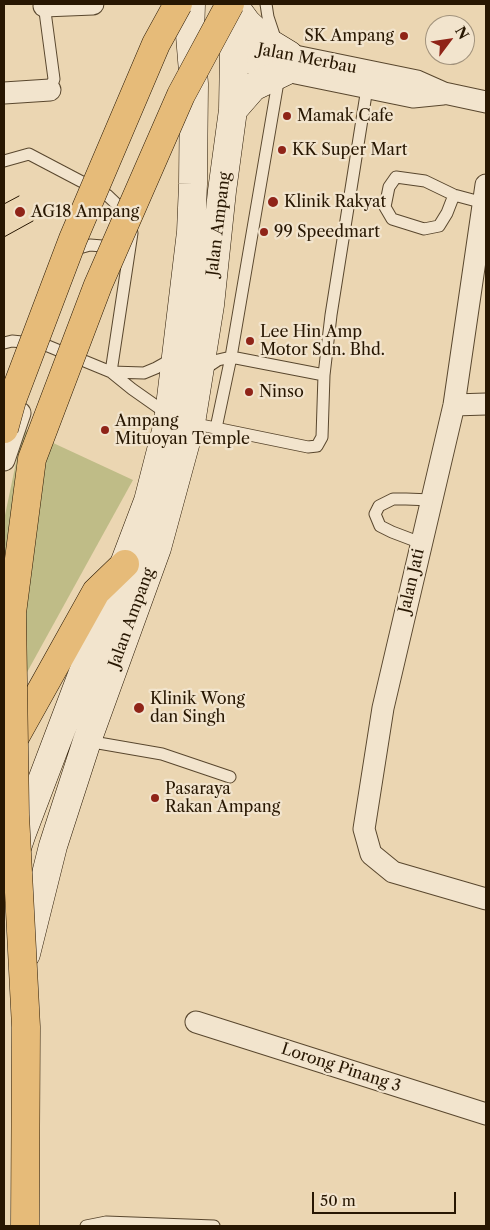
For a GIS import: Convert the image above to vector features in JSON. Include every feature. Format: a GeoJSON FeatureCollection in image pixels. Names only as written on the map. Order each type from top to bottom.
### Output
{"type":"FeatureCollection","features":[{"type":"Feature","properties":{"kind":"highway"},"geometry":{"type":"LineString","coordinates":[[4,428],[12,400],[73,239],[156,44],[178,4]]}},
{"type":"Feature","properties":{"kind":"highway"},"geometry":{"type":"LineString","coordinates":[[25,1226],[26,1028],[14,815],[12,613],[32,459],[98,285],[181,95],[232,4]]}},
{"type":"Feature","properties":{"kind":"highway"},"geometry":{"type":"LineString","coordinates":[[4,758],[96,592],[125,564]]}},
{"type":"Feature","properties":{"kind":"main road","name":"Jalan Ampang"},"geometry":{"type":"LineString","coordinates":[[4,886],[22,833],[148,501],[192,424],[176,357],[191,232],[194,84],[190,35],[191,4]]}},
{"type":"Feature","properties":{"kind":"main road"},"geometry":{"type":"LineString","coordinates":[[215,4],[217,32],[222,40],[234,50]]}},
{"type":"Feature","properties":{"kind":"main road","name":"Jalan Ampang"},"geometry":{"type":"LineString","coordinates":[[13,1226],[14,1009],[53,846],[87,741],[156,548],[192,424],[210,305],[233,110],[234,50],[232,4]]}},
{"type":"Feature","properties":{"kind":"main road"},"geometry":{"type":"LineString","coordinates":[[232,4],[283,62],[253,87],[233,110]]}},
{"type":"Feature","properties":{"kind":"main road"},"geometry":{"type":"LineString","coordinates":[[194,84],[212,58],[234,50]]}},
{"type":"Feature","properties":{"kind":"street"},"geometry":{"type":"LineString","coordinates":[[44,5],[92,4]]}},
{"type":"Feature","properties":{"kind":"street","name":"Jalan Merbau"},"geometry":{"type":"LineString","coordinates":[[234,50],[251,47],[283,62],[367,88],[413,97],[444,94]]}},
{"type":"Feature","properties":{"kind":"street","name":"Jalan Merbau"},"geometry":{"type":"LineString","coordinates":[[283,62],[417,81],[444,94],[486,102]]}},
{"type":"Feature","properties":{"kind":"street"},"geometry":{"type":"LineString","coordinates":[[4,93],[50,90]]}},
{"type":"Feature","properties":{"kind":"street","name":"Jalan Jati"},"geometry":{"type":"LineString","coordinates":[[485,194],[454,405],[383,708],[364,829],[371,854],[393,872],[486,898]]}},
{"type":"Feature","properties":{"kind":"street"},"geometry":{"type":"LineString","coordinates":[[4,460],[43,344]]}},
{"type":"Feature","properties":{"kind":"street"},"geometry":{"type":"LineString","coordinates":[[454,405],[486,404]]}},
{"type":"Feature","properties":{"kind":"street","name":"Lorong Pinang 3"},"geometry":{"type":"LineString","coordinates":[[196,1022],[486,1114]]}},
{"type":"Feature","properties":{"kind":"lane"},"geometry":{"type":"LineString","coordinates":[[192,424],[231,358],[283,62],[268,17],[266,4]]}},
{"type":"Feature","properties":{"kind":"lane"},"geometry":{"type":"LineString","coordinates":[[44,5],[54,79],[50,90]]}},
{"type":"Feature","properties":{"kind":"lane"},"geometry":{"type":"LineString","coordinates":[[4,351],[8,342],[43,344],[111,372],[159,408],[192,424],[308,447],[317,446],[322,437],[324,376],[331,315],[367,88]]}},
{"type":"Feature","properties":{"kind":"lane"},"geometry":{"type":"LineString","coordinates":[[4,161],[29,154],[107,195],[134,221],[111,372]]}},
{"type":"Feature","properties":{"kind":"lane"},"geometry":{"type":"LineString","coordinates":[[454,195],[447,213],[438,226],[424,229],[392,219],[385,207],[389,187],[396,177],[425,181],[454,195],[485,194]]}},
{"type":"Feature","properties":{"kind":"lane"},"geometry":{"type":"LineString","coordinates":[[43,344],[58,262],[70,250],[90,244],[129,249]]}},
{"type":"Feature","properties":{"kind":"lane"},"geometry":{"type":"LineString","coordinates":[[111,372],[144,373],[176,357]]}},
{"type":"Feature","properties":{"kind":"lane"},"geometry":{"type":"LineString","coordinates":[[198,377],[218,360],[231,358],[324,376]]}},
{"type":"Feature","properties":{"kind":"lane"},"geometry":{"type":"LineString","coordinates":[[421,543],[380,526],[375,514],[379,506],[393,499],[432,500]]}},
{"type":"Feature","properties":{"kind":"lane"},"geometry":{"type":"LineString","coordinates":[[87,741],[162,754],[230,777]]}},
{"type":"Feature","properties":{"kind":"lane"},"geometry":{"type":"LineString","coordinates":[[86,1226],[106,1222],[214,1226]]}},
{"type":"Feature","properties":{"kind":"shaded area"},"geometry":{"type":"Polygon","coordinates":[[[23,429],[133,480],[4,714],[4,520],[23,429]]]}},
{"type":"Feature","properties":{"kind":"tram line"},"geometry":{"type":"LineString","coordinates":[[4,204],[19,196]]}},
{"type":"Feature","properties":{"kind":"tram line"},"geometry":{"type":"LineString","coordinates":[[4,237],[33,221]]}},
{"type":"Feature","properties":{"kind":"place","name":"SK Ampang"},"geometry":{"type":"Point","coordinates":[404,36]}},
{"type":"Feature","properties":{"kind":"place","name":"Mamak Cafe"},"geometry":{"type":"Point","coordinates":[287,116]}},
{"type":"Feature","properties":{"kind":"place","name":"KK Super Mart"},"geometry":{"type":"Point","coordinates":[282,150]}},
{"type":"Feature","properties":{"kind":"place","name":"Klinik Rakyat"},"geometry":{"type":"Point","coordinates":[273,202]}},
{"type":"Feature","properties":{"kind":"place","name":"AG18 Ampang"},"geometry":{"type":"Point","coordinates":[20,212]}},
{"type":"Feature","properties":{"kind":"place","name":"99 Speedmart"},"geometry":{"type":"Point","coordinates":[264,232]}},
{"type":"Feature","properties":{"kind":"place","name":"Lee Hin Amp Motor Sdn. Bhd."},"geometry":{"type":"Point","coordinates":[250,341]}},
{"type":"Feature","properties":{"kind":"place","name":"Ninso"},"geometry":{"type":"Point","coordinates":[249,392]}},
{"type":"Feature","properties":{"kind":"place","name":"Ampang Mituoyan Temple"},"geometry":{"type":"Point","coordinates":[105,430]}},
{"type":"Feature","properties":{"kind":"place","name":"Klinik Wong dan Singh"},"geometry":{"type":"Point","coordinates":[139,708]}},
{"type":"Feature","properties":{"kind":"place","name":"Pasaraya Rakan Ampang"},"geometry":{"type":"Point","coordinates":[155,798]}}]}
